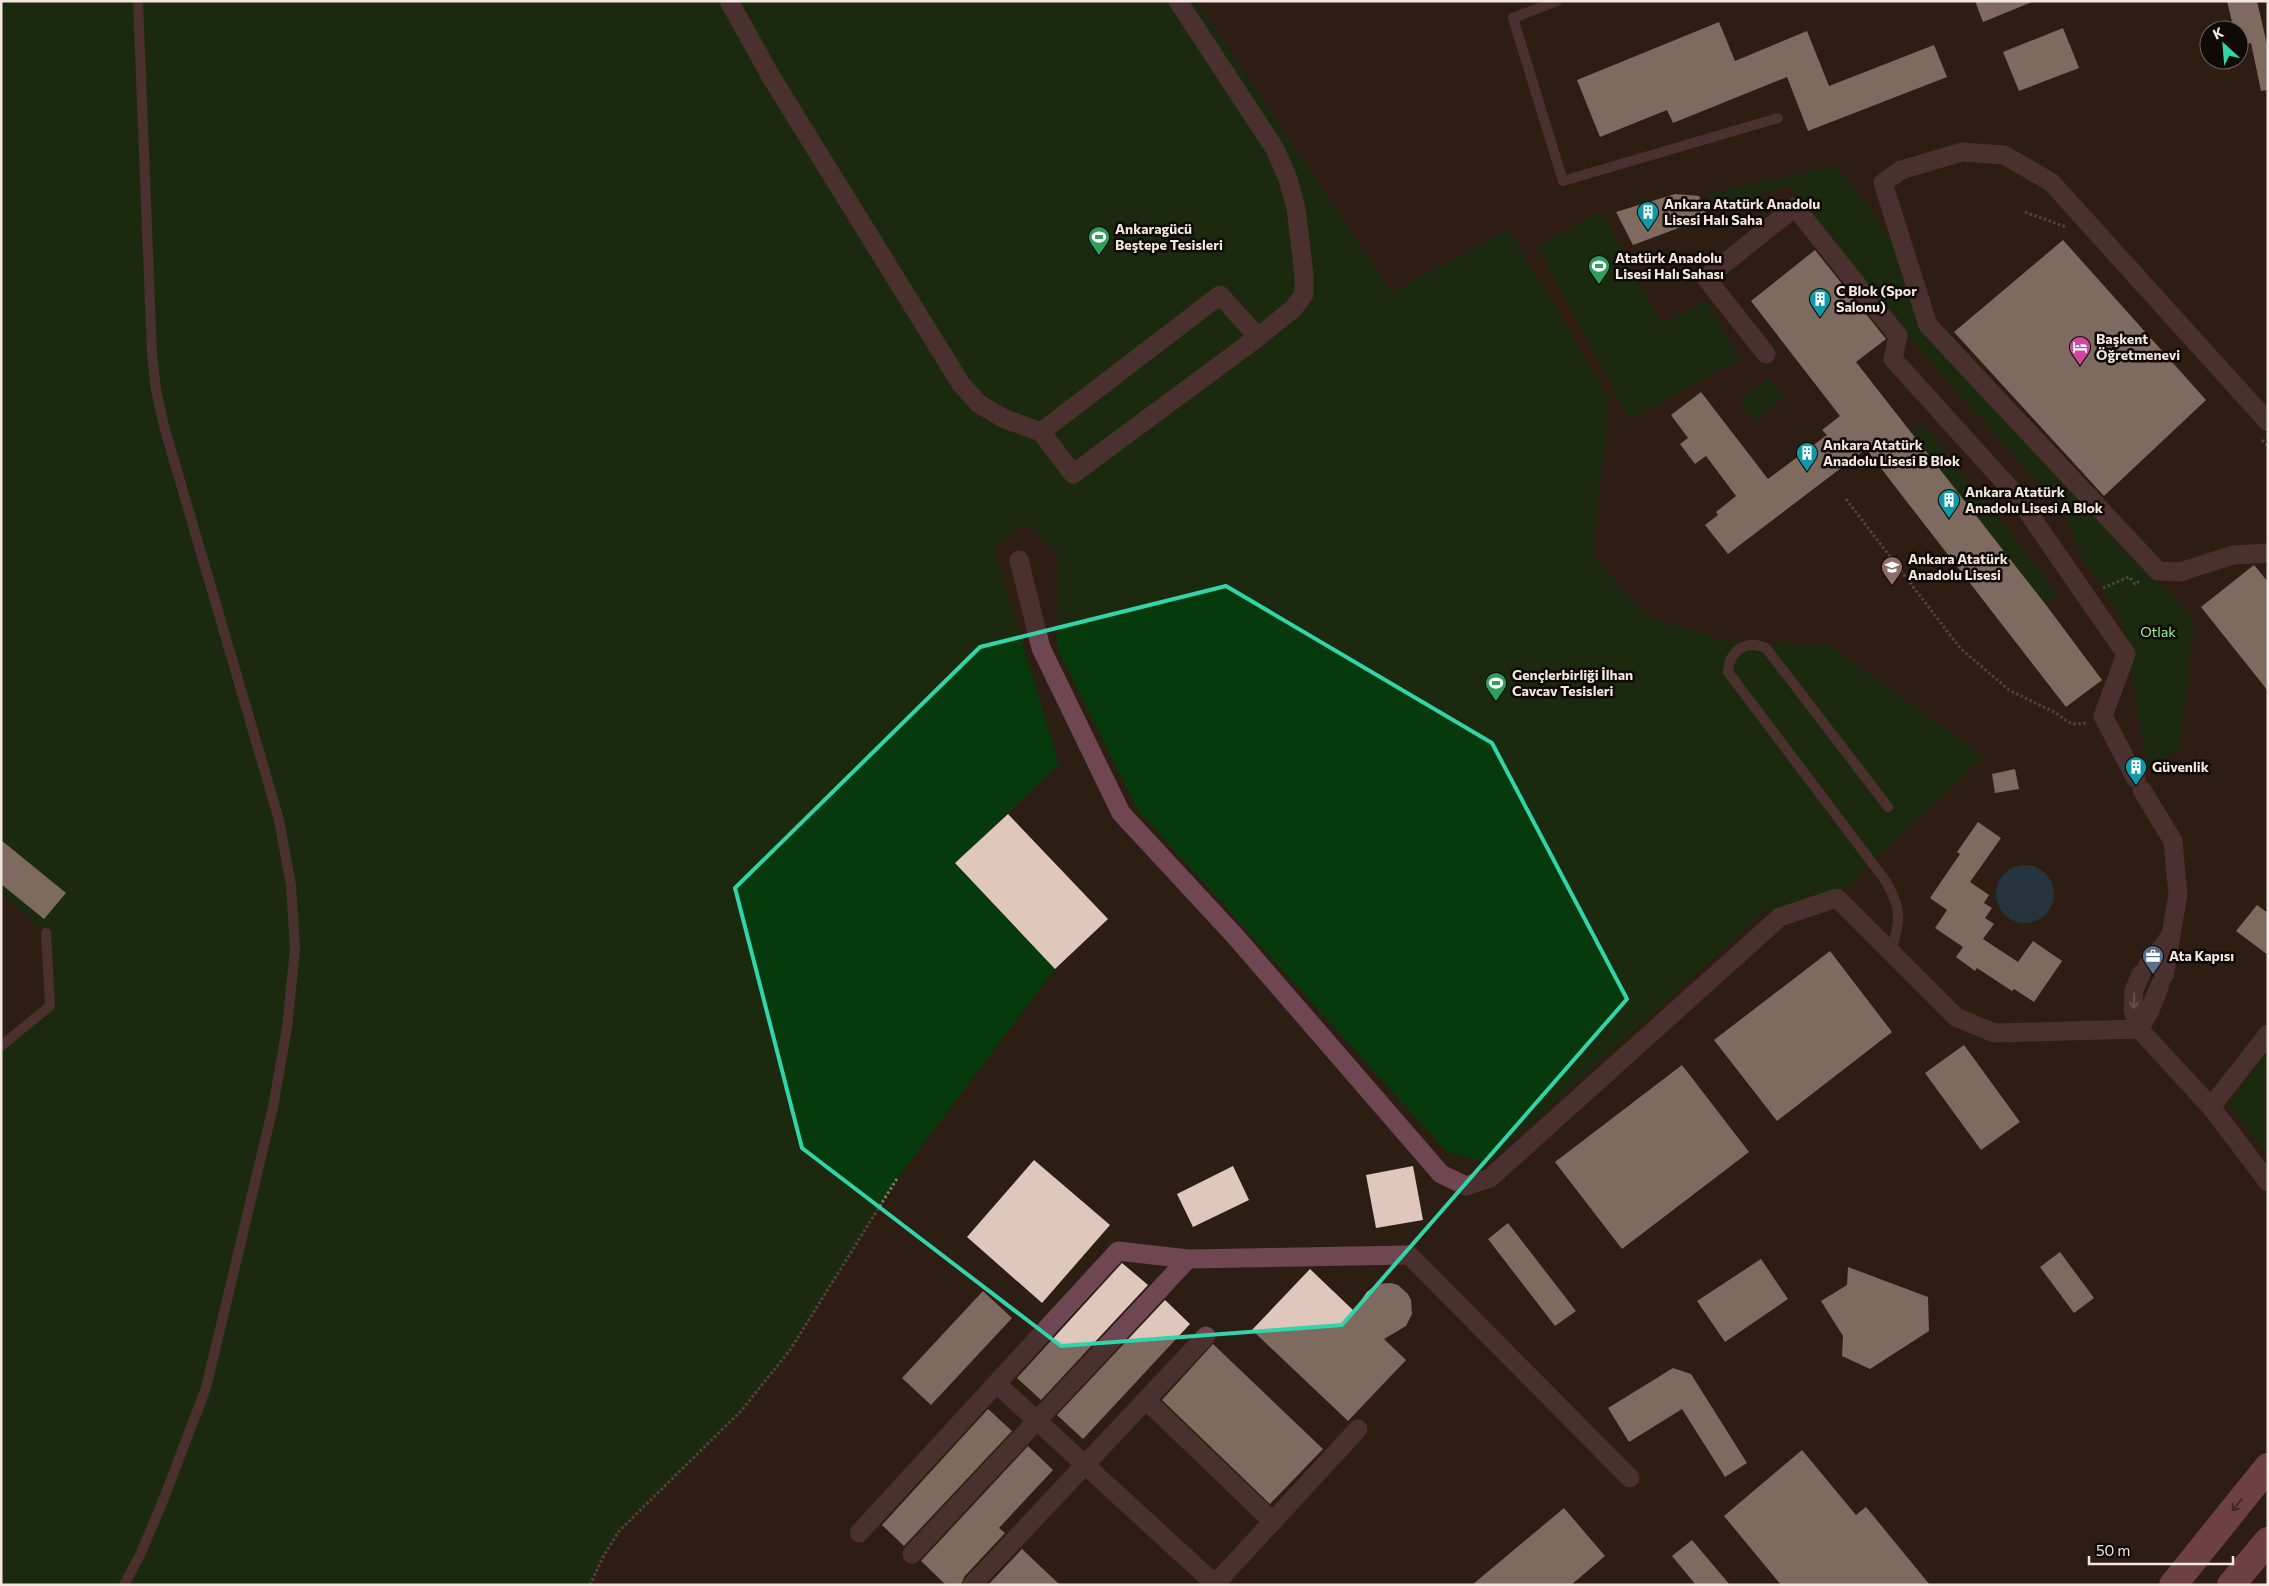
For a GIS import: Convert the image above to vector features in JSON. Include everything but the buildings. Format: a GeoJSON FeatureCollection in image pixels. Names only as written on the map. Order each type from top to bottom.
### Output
{"type":"FeatureCollection","features":[{"type":"Feature","properties":{"kind":"main road"},"geometry":{"type":"LineString","coordinates":[[2173,1585],[2268,1467]]}},
{"type":"Feature","properties":{"kind":"main road"},"geometry":{"type":"LineString","coordinates":[[2231,1585],[2268,1541]]}},
{"type":"Feature","properties":{"kind":"street"},"geometry":{"type":"LineString","coordinates":[[729,1],[770,75],[961,384],[979,404],[1005,419],[1042,432],[1073,474],[1258,337],[1293,309],[1304,294],[1304,275],[1296,208],[1288,179],[1274,149],[1178,1]]}},
{"type":"Feature","properties":{"kind":"street"},"geometry":{"type":"LineString","coordinates":[[2268,422],[2051,182],[2004,155],[1962,152],[1901,170],[1882,184],[1928,325],[2158,571],[2180,572],[2233,555],[2268,553]]}},
{"type":"Feature","properties":{"kind":"street"},"geometry":{"type":"LineString","coordinates":[[1766,354],[1706,278],[1795,208],[1898,336],[1893,359],[2016,495],[2126,654],[2103,716],[2139,784],[2173,841],[2178,894],[2162,981],[2150,1010],[2139,1029]]}},
{"type":"Feature","properties":{"kind":"street"},"geometry":{"type":"LineString","coordinates":[[1042,432],[1220,295],[1258,337]]}},
{"type":"Feature","properties":{"kind":"street"},"geometry":{"type":"LineString","coordinates":[[1020,560],[1041,648],[1121,813],[1235,936],[1441,1174],[1466,1186],[1490,1178],[1780,917],[1837,898],[1956,1017],[1994,1033],[2139,1029]]}},
{"type":"Feature","properties":{"kind":"street"},"geometry":{"type":"LineString","coordinates":[[2170,938],[2145,969],[2134,990],[2133,1010],[2139,1029],[2211,1107],[2268,1182]]}},
{"type":"Feature","properties":{"kind":"street"},"geometry":{"type":"LineString","coordinates":[[2211,1107],[2268,1034]]}},
{"type":"Feature","properties":{"kind":"street"},"geometry":{"type":"LineString","coordinates":[[859,1533],[1118,1251],[1188,1259],[1409,1255],[1630,1478]]}},
{"type":"Feature","properties":{"kind":"street"},"geometry":{"type":"LineString","coordinates":[[912,1554],[1188,1259]]}},
{"type":"Feature","properties":{"kind":"street"},"geometry":{"type":"LineString","coordinates":[[972,1585],[1206,1336]]}},
{"type":"Feature","properties":{"kind":"street"},"geometry":{"type":"LineString","coordinates":[[997,1384],[1215,1585],[1358,1429]]}},
{"type":"Feature","properties":{"kind":"street"},"geometry":{"type":"LineString","coordinates":[[1146,1400],[1273,1522]]}},
{"type":"Feature","properties":{"kind":"lane"},"geometry":{"type":"LineString","coordinates":[[124,1585],[141,1553],[160,1508],[206,1388],[274,1107],[287,1028],[295,949],[291,885],[279,820],[164,426],[156,390],[152,354],[138,1]]}},
{"type":"Feature","properties":{"kind":"lane"},"geometry":{"type":"LineString","coordinates":[[1557,1],[1513,18],[1563,181],[1778,118]]}},
{"type":"Feature","properties":{"kind":"lane"},"geometry":{"type":"LineString","coordinates":[[1888,807],[1766,648],[1760,645],[1745,645],[1734,653],[1730,659],[1728,672],[1888,884],[1896,905],[1899,921],[1891,952]]}},
{"type":"Feature","properties":{"kind":"lane"},"geometry":{"type":"LineString","coordinates":[[1,1046],[50,1006],[46,933]]}},
{"type":"Feature","properties":{"kind":"path"},"geometry":{"type":"LineString","coordinates":[[1846,499],[1960,648],[2009,690],[2056,713],[2068,722],[2084,724],[2103,716]]}},
{"type":"Feature","properties":{"kind":"path"},"geometry":{"type":"LineString","coordinates":[[2086,596],[2129,577],[2135,584],[2158,571]]}},
{"type":"Feature","properties":{"kind":"path"},"geometry":{"type":"LineString","coordinates":[[590,1585],[603,1557],[619,1532],[741,1411],[790,1350],[898,1177]]}},
{"type":"Feature","properties":{"kind":"highlighted area"},"geometry":{"type":"Polygon","coordinates":[[[1226,586],[1492,743],[1627,999],[1342,1325],[1061,1346],[802,1148],[735,888],[980,647],[1226,586]]]}},
{"type":"Feature","properties":{"kind":"green space"},"geometry":{"type":"Polygon","coordinates":[[[1,1],[1197,1],[1391,293],[1509,229],[1609,399],[1592,554],[1646,616],[1726,641],[1830,646],[1984,757],[1845,888],[1765,911],[1488,1163],[1447,1152],[1137,809],[1057,647],[1057,550],[1024,524],[993,548],[1059,764],[955,863],[1055,969],[898,1177],[790,1350],[741,1411],[619,1531],[603,1557],[590,1585],[1,1585],[1,1046],[50,1006],[46,933],[1,894],[1,1]]]}},
{"type":"Feature","properties":{"kind":"green space","name":"Otlak"},"geometry":{"type":"Polygon","coordinates":[[[1837,166],[1897,247],[1920,329],[2194,620],[2179,750],[2147,768],[2120,615],[2081,555],[2067,517],[1897,322],[1789,185],[1715,212],[1707,194],[1837,166]]]}},
{"type":"Feature","properties":{"kind":"green space"},"geometry":{"type":"Polygon","coordinates":[[[1601,212],[1661,324],[1706,300],[1740,359],[1630,419],[1537,246],[1601,212]]]}},
{"type":"Feature","properties":{"kind":"green space"},"geometry":{"type":"Polygon","coordinates":[[[1769,377],[1784,398],[1754,421],[1739,400],[1769,377]]]}},
{"type":"Feature","properties":{"kind":"green space"},"geometry":{"type":"Polygon","coordinates":[[[1922,423],[2059,595],[2046,605],[1909,433],[1922,423]]]}},
{"type":"Feature","properties":{"kind":"green space"},"geometry":{"type":"Polygon","coordinates":[[[2268,1049],[2268,1155],[2228,1105],[2268,1049]]]}},
{"type":"Feature","properties":{"kind":"water"},"geometry":{"type":"Polygon","coordinates":[[[2025,865],[2041,870],[2049,878],[2054,894],[2049,910],[2041,918],[2025,923],[2009,918],[2001,910],[1996,894],[2001,878],[2009,870],[2025,865]]]}},
{"type":"Feature","properties":{"kind":"place","name":"Ankara Atatürk Anadolu Lisesi Halı Saha"},"geometry":{"type":"Point","coordinates":[1648,231]}},
{"type":"Feature","properties":{"kind":"place","name":"Ankaragücü Beştepe Tesisleri"},"geometry":{"type":"Point","coordinates":[1099,256]}},
{"type":"Feature","properties":{"kind":"place","name":"Atatürk Anadolu Lisesi Halı Sahası"},"geometry":{"type":"Point","coordinates":[1599,285]}},
{"type":"Feature","properties":{"kind":"place","name":"C Blok (Spor Salonu)"},"geometry":{"type":"Point","coordinates":[1820,318]}},
{"type":"Feature","properties":{"kind":"place","name":"Başkent Öğretmenevi"},"geometry":{"type":"Point","coordinates":[2080,366]}},
{"type":"Feature","properties":{"kind":"place","name":"Ankara Atatürk Anadolu Lisesi B Blok"},"geometry":{"type":"Point","coordinates":[1807,472]}},
{"type":"Feature","properties":{"kind":"place","name":"Ankara Atatürk Anadolu Lisesi A Blok"},"geometry":{"type":"Point","coordinates":[1949,519]}},
{"type":"Feature","properties":{"kind":"place","name":"Ankara Atatürk Anadolu Lisesi"},"geometry":{"type":"Point","coordinates":[1892,586]}},
{"type":"Feature","properties":{"kind":"place","name":"Gençlerbirliği İlhan Cavcav Tesisleri"},"geometry":{"type":"Point","coordinates":[1496,702]}},
{"type":"Feature","properties":{"kind":"place","name":"Güvenlik"},"geometry":{"type":"Point","coordinates":[2136,786]}},
{"type":"Feature","properties":{"kind":"place","name":"Ata Kapısı"},"geometry":{"type":"Point","coordinates":[2153,975]}}]}
